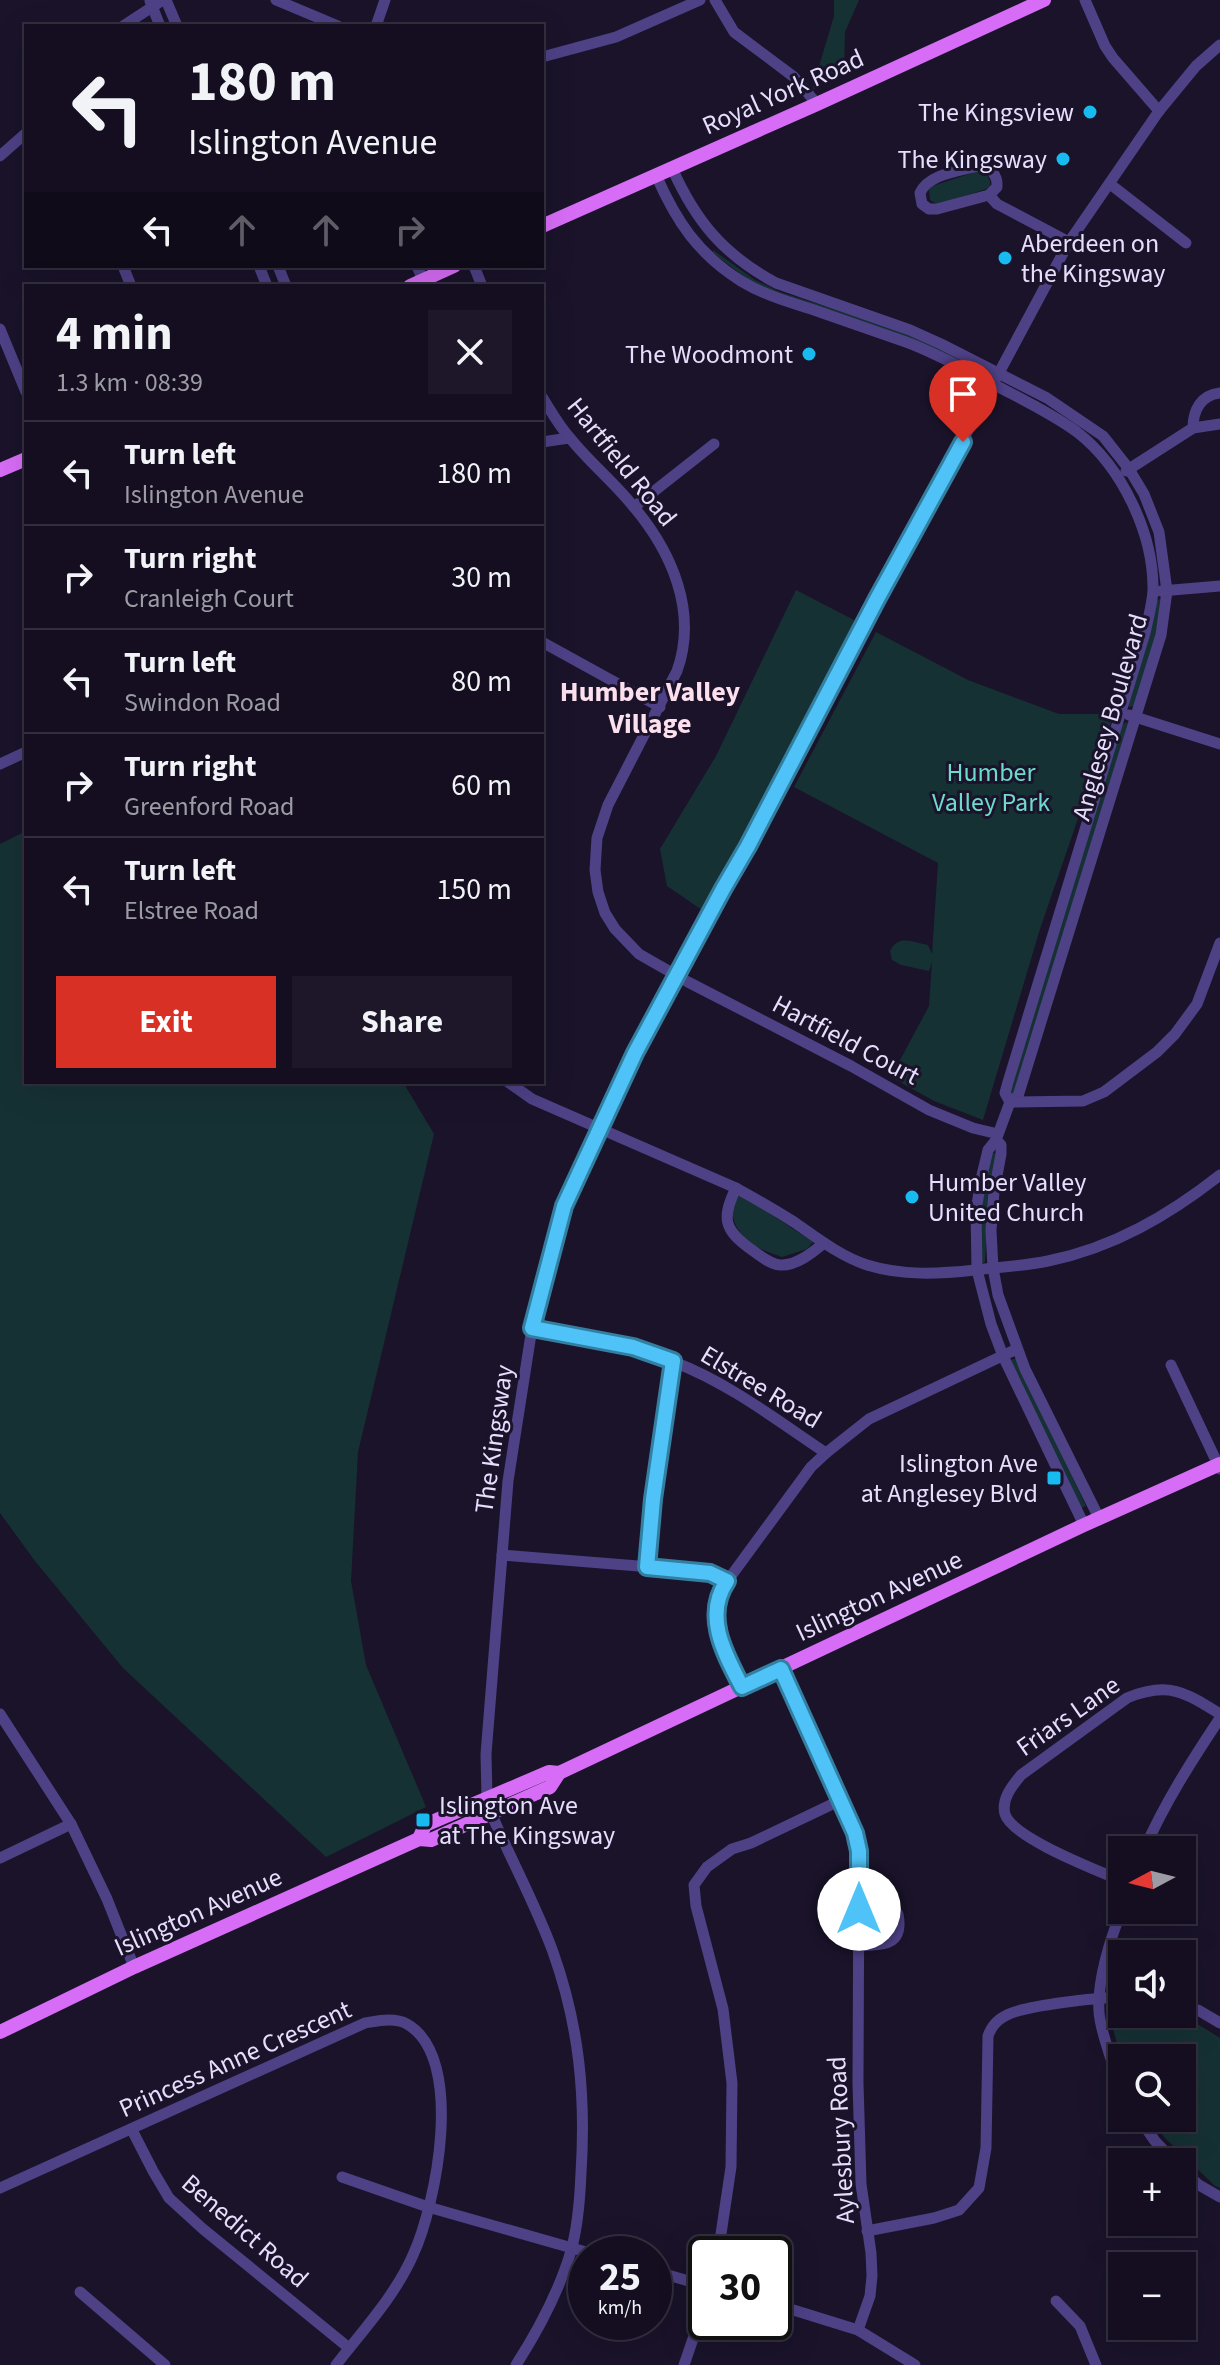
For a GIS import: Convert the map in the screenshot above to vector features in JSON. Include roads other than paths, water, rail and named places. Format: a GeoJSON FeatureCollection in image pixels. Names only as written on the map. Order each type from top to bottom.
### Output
{"type":"FeatureCollection","features":[{"type":"Feature","properties":{"kind":"main road","name":"Royal York Road"},"geometry":{"type":"LineString","coordinates":[[544,225],[1042,0]]}},
{"type":"Feature","properties":{"kind":"main road"},"geometry":{"type":"LineString","coordinates":[[416,283],[450,268]]}},
{"type":"Feature","properties":{"kind":"main road"},"geometry":{"type":"LineString","coordinates":[[0,470],[24,460]]}},
{"type":"Feature","properties":{"kind":"main road","name":"Islington Avenue"},"geometry":{"type":"LineString","coordinates":[[419,1839],[425,1825],[549,1772],[559,1773],[1099,1518],[1219,1466]]}},
{"type":"Feature","properties":{"kind":"main road","name":"Islington Avenue"},"geometry":{"type":"LineString","coordinates":[[0,2032],[134,1967],[419,1839],[431,1840],[550,1787],[559,1773]]}},
{"type":"Feature","properties":{"kind":"street"},"geometry":{"type":"LineString","coordinates":[[276,0],[333,24]]}},
{"type":"Feature","properties":{"kind":"street"},"geometry":{"type":"LineString","coordinates":[[377,24],[385,0]]}},
{"type":"Feature","properties":{"kind":"street"},"geometry":{"type":"LineString","coordinates":[[544,56],[616,37],[700,0]]}},
{"type":"Feature","properties":{"kind":"street"},"geometry":{"type":"LineString","coordinates":[[715,0],[734,32],[794,77],[817,104]]}},
{"type":"Feature","properties":{"kind":"street"},"geometry":{"type":"LineString","coordinates":[[1085,0],[1113,58],[1159,111]]}},
{"type":"Feature","properties":{"kind":"street"},"geometry":{"type":"LineString","coordinates":[[126,24],[158,1]]}},
{"type":"Feature","properties":{"kind":"street"},"geometry":{"type":"LineString","coordinates":[[158,1],[160,24]]}},
{"type":"Feature","properties":{"kind":"street"},"geometry":{"type":"LineString","coordinates":[[158,1],[175,24]]}},
{"type":"Feature","properties":{"kind":"street","name":"The Kingsway"},"geometry":{"type":"LineString","coordinates":[[574,2236],[584,2132],[577,2040],[551,1948],[487,1798],[488,1727],[508,1481],[532,1328],[564,1206],[635,1053],[1069,242],[1159,111],[1196,66],[1220,45]]}},
{"type":"Feature","properties":{"kind":"street"},"geometry":{"type":"LineString","coordinates":[[0,156],[24,135]]}},
{"type":"Feature","properties":{"kind":"street"},"geometry":{"type":"LineString","coordinates":[[983,166],[993,172],[997,182],[997,187],[989,195],[929,209],[922,204],[920,193],[933,179],[983,166]]}},
{"type":"Feature","properties":{"kind":"street","name":"Anglesey Boulevard"},"geometry":{"type":"LineString","coordinates":[[672,168],[692,206],[714,238],[739,261],[776,283],[910,330],[1000,373],[1060,406],[1103,436],[1144,494],[1159,532],[1167,591],[1161,635],[1018,1096],[1010,1102],[997,1137],[988,1150],[976,1210],[977,1270],[991,1324],[1003,1356],[1084,1525]]}},
{"type":"Feature","properties":{"kind":"street","name":"Anglesey Boulevard"},"geometry":{"type":"LineString","coordinates":[[656,175],[686,232],[740,280],[757,290],[910,343],[1041,410],[1078,433],[1117,477],[1139,517],[1149,554],[1153,592],[1145,633],[1008,1082],[1005,1093],[1010,1102]]}},
{"type":"Feature","properties":{"kind":"street"},"geometry":{"type":"LineString","coordinates":[[1110,184],[1186,243]]}},
{"type":"Feature","properties":{"kind":"street"},"geometry":{"type":"LineString","coordinates":[[989,195],[997,204],[1069,242]]}},
{"type":"Feature","properties":{"kind":"street"},"geometry":{"type":"LineString","coordinates":[[702,249],[714,238]]}},
{"type":"Feature","properties":{"kind":"street"},"geometry":{"type":"LineString","coordinates":[[0,329],[24,387]]}},
{"type":"Feature","properties":{"kind":"street"},"geometry":{"type":"LineString","coordinates":[[1193,428],[1195,409],[1201,401],[1220,393]]}},
{"type":"Feature","properties":{"kind":"street","name":"Hartfield Road"},"geometry":{"type":"LineString","coordinates":[[544,400],[569,438],[634,507],[671,564],[682,599],[682,657],[660,707],[608,805],[597,838],[595,870],[605,913],[620,936],[639,954],[677,976]]}},
{"type":"Feature","properties":{"kind":"street"},"geometry":{"type":"LineString","coordinates":[[1117,477],[1193,428],[1220,424]]}},
{"type":"Feature","properties":{"kind":"street"},"geometry":{"type":"LineString","coordinates":[[544,442],[569,438]]}},
{"type":"Feature","properties":{"kind":"street"},"geometry":{"type":"LineString","coordinates":[[634,507],[714,444]]}},
{"type":"Feature","properties":{"kind":"street"},"geometry":{"type":"LineString","coordinates":[[1153,592],[1220,586]]}},
{"type":"Feature","properties":{"kind":"street"},"geometry":{"type":"LineString","coordinates":[[544,643],[660,707]]}},
{"type":"Feature","properties":{"kind":"street"},"geometry":{"type":"LineString","coordinates":[[1122,713],[1220,744]]}},
{"type":"Feature","properties":{"kind":"street"},"geometry":{"type":"LineString","coordinates":[[0,764],[24,753]]}},
{"type":"Feature","properties":{"kind":"street"},"geometry":{"type":"LineString","coordinates":[[1010,1102],[1083,1101],[1104,1092],[1157,1052],[1197,1004],[1220,943]]}},
{"type":"Feature","properties":{"kind":"street","name":"Hartfield Court"},"geometry":{"type":"LineString","coordinates":[[677,976],[929,1110],[997,1137]]}},
{"type":"Feature","properties":{"kind":"street"},"geometry":{"type":"LineString","coordinates":[[511,1084],[532,1099],[736,1188],[765,1203],[824,1243],[865,1264],[898,1272],[918,1274],[977,1270],[1078,1254],[1123,1237],[1185,1202],[1220,1175]]}},
{"type":"Feature","properties":{"kind":"street","name":"Anglesey Boulevard"},"geometry":{"type":"LineString","coordinates":[[997,1137],[1001,1154],[992,1212],[993,1268],[998,1295],[1017,1349],[1099,1518]]}},
{"type":"Feature","properties":{"kind":"street"},"geometry":{"type":"LineString","coordinates":[[736,1188],[726,1214],[727,1225],[732,1234],[764,1259],[778,1265],[787,1264],[824,1243]]}},
{"type":"Feature","properties":{"kind":"street","name":"Elstree Road"},"geometry":{"type":"LineString","coordinates":[[532,1328],[633,1347],[673,1361],[761,1409],[826,1453]]}},
{"type":"Feature","properties":{"kind":"street"},"geometry":{"type":"LineString","coordinates":[[742,1687],[725,1655],[717,1629],[720,1591],[811,1467],[869,1419],[1017,1349]]}},
{"type":"Feature","properties":{"kind":"street"},"geometry":{"type":"LineString","coordinates":[[647,1567],[653,1499],[673,1361]]}},
{"type":"Feature","properties":{"kind":"street"},"geometry":{"type":"LineString","coordinates":[[1171,1365],[1219,1466]]}},
{"type":"Feature","properties":{"kind":"street"},"geometry":{"type":"LineString","coordinates":[[502,1555],[710,1573],[727,1581]]}},
{"type":"Feature","properties":{"kind":"street","name":"Aylesbury Road"},"geometry":{"type":"LineString","coordinates":[[781,1669],[841,1800],[859,1851],[861,2184],[872,2276],[870,2296],[858,2330]]}},
{"type":"Feature","properties":{"kind":"street","name":"Friars Lane"},"geometry":{"type":"LineString","coordinates":[[1108,1874],[1018,1832],[1005,1815],[1004,1805],[1009,1789],[1021,1775],[1127,1698],[1141,1693],[1166,1690],[1190,1695],[1220,1716]]}},
{"type":"Feature","properties":{"kind":"street"},"geometry":{"type":"LineString","coordinates":[[0,1714],[71,1824],[107,1899],[134,1967]]}},
{"type":"Feature","properties":{"kind":"street"},"geometry":{"type":"LineString","coordinates":[[1151,1836],[1220,1716]]}},
{"type":"Feature","properties":{"kind":"street"},"geometry":{"type":"LineString","coordinates":[[721,2236],[731,2167],[732,2083],[723,2009],[696,1906],[694,1885],[720,1856],[841,1800]]}},
{"type":"Feature","properties":{"kind":"street"},"geometry":{"type":"LineString","coordinates":[[0,1858],[71,1824]]}},
{"type":"Feature","properties":{"kind":"street"},"geometry":{"type":"LineString","coordinates":[[859,1909],[887,1908],[898,1914],[900,1926],[897,1936],[888,1943],[859,1946]]}},
{"type":"Feature","properties":{"kind":"street"},"geometry":{"type":"LineString","coordinates":[[1108,2046],[1098,2009],[1117,1924]]}},
{"type":"Feature","properties":{"kind":"street"},"geometry":{"type":"LineString","coordinates":[[867,2231],[959,2210],[979,2188],[986,2148],[988,2036],[994,2024],[1013,2013],[1108,1998]]}},
{"type":"Feature","properties":{"kind":"street"},"geometry":{"type":"LineString","coordinates":[[1196,2010],[1220,2023]]}},
{"type":"Feature","properties":{"kind":"street","name":"Princess Anne Crescent"},"geometry":{"type":"LineString","coordinates":[[0,2188],[365,2023],[394,2020],[406,2023],[426,2045],[438,2077],[442,2137],[439,2162],[419,2240],[404,2272],[336,2365]]}},
{"type":"Feature","properties":{"kind":"street","name":"Benedict Road"},"geometry":{"type":"LineString","coordinates":[[132,2130],[169,2198],[349,2348]]}},
{"type":"Feature","properties":{"kind":"street"},"geometry":{"type":"LineString","coordinates":[[1149,2132],[1162,2148]]}},
{"type":"Feature","properties":{"kind":"street"},"geometry":{"type":"LineString","coordinates":[[342,2177],[428,2207],[568,2247]]}},
{"type":"Feature","properties":{"kind":"street"},"geometry":{"type":"LineString","coordinates":[[1196,2182],[1220,2197]]}},
{"type":"Feature","properties":{"kind":"street","name":"The Kingsway"},"geometry":{"type":"LineString","coordinates":[[516,2365],[543,2321],[568,2258]]}},
{"type":"Feature","properties":{"kind":"street"},"geometry":{"type":"LineString","coordinates":[[80,2292],[165,2365]]}},
{"type":"Feature","properties":{"kind":"street"},"geometry":{"type":"LineString","coordinates":[[1056,2301],[1080,2326],[1096,2365]]}},
{"type":"Feature","properties":{"kind":"street"},"geometry":{"type":"LineString","coordinates":[[792,2310],[858,2330],[915,2365]]}},
{"type":"Feature","properties":{"kind":"street"},"geometry":{"type":"LineString","coordinates":[[684,2365],[693,2340]]}},
{"type":"Feature","properties":{"kind":"place","name":"The Kingsview"},"geometry":{"type":"Point","coordinates":[1090,112]}},
{"type":"Feature","properties":{"kind":"place","name":"The Kingsway"},"geometry":{"type":"Point","coordinates":[1063,159]}},
{"type":"Feature","properties":{"kind":"place","name":"Aberdeen on the Kingsway"},"geometry":{"type":"Point","coordinates":[1005,258]}},
{"type":"Feature","properties":{"kind":"place","name":"The Woodmont"},"geometry":{"type":"Point","coordinates":[809,354]}},
{"type":"Feature","properties":{"kind":"place","name":"Humber Valley United Church"},"geometry":{"type":"Point","coordinates":[912,1197]}},
{"type":"Feature","properties":{"kind":"place","name":"Islington Ave at Anglesey Blvd"},"geometry":{"type":"Point","coordinates":[1054,1478]}},
{"type":"Feature","properties":{"kind":"place","name":"Islington Ave at The Kingsway"},"geometry":{"type":"Point","coordinates":[423,1820]}},
{"type":"Feature","properties":{"kind":"district","name":"Humber Valley Village"},"geometry":{"type":"Point","coordinates":[650,708]}},
{"type":"Feature","properties":{"kind":"park label","name":"Humber Valley Park"},"geometry":{"type":"Point","coordinates":[991,787]}}]}
